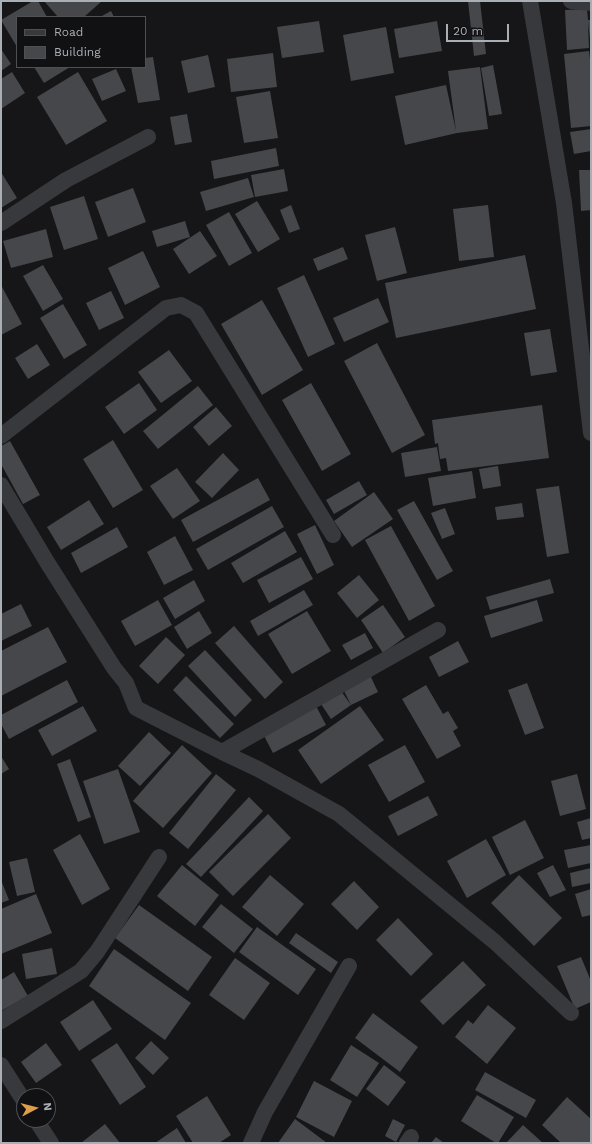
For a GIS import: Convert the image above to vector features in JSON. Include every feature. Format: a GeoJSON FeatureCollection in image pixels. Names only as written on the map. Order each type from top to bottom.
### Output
{"type":"FeatureCollection","features":[{"type":"Feature","properties":{"kind":"street"},"geometry":{"type":"LineString","coordinates":[[530,1],[564,203],[589,388],[591,433]]}},
{"type":"Feature","properties":{"kind":"street"},"geometry":{"type":"LineString","coordinates":[[571,1],[591,3]]}},
{"type":"Feature","properties":{"kind":"street"},"geometry":{"type":"LineString","coordinates":[[1,223],[66,180],[148,137]]}},
{"type":"Feature","properties":{"kind":"street"},"geometry":{"type":"LineString","coordinates":[[1,436],[166,308],[181,305],[196,313],[333,536]]}},
{"type":"Feature","properties":{"kind":"street"},"geometry":{"type":"LineString","coordinates":[[1,485],[114,668],[126,684],[136,708],[258,769],[339,814],[495,942],[571,1013]]}},
{"type":"Feature","properties":{"kind":"street"},"geometry":{"type":"LineString","coordinates":[[222,752],[438,630]]}},
{"type":"Feature","properties":{"kind":"street"},"geometry":{"type":"LineString","coordinates":[[1,1021],[81,971],[97,952],[159,857]]}},
{"type":"Feature","properties":{"kind":"street"},"geometry":{"type":"LineString","coordinates":[[251,1143],[265,1112],[349,966]]}},
{"type":"Feature","properties":{"kind":"street"},"geometry":{"type":"LineString","coordinates":[[1,1065],[16,1088]]}},
{"type":"Feature","properties":{"kind":"street"},"geometry":{"type":"LineString","coordinates":[[41,1128],[51,1143]]}},
{"type":"Feature","properties":{"kind":"building"},"geometry":{"type":"Polygon","coordinates":[[[33,1],[38,1],[46,16],[16,16],[16,45],[1,20],[33,1]]]}},
{"type":"Feature","properties":{"kind":"building"},"geometry":{"type":"Polygon","coordinates":[[[44,1],[102,1],[85,16],[57,16],[44,1]]]}},
{"type":"Feature","properties":{"kind":"building"},"geometry":{"type":"Polygon","coordinates":[[[468,1],[480,1],[486,54],[474,56],[468,1]]]}},
{"type":"Feature","properties":{"kind":"building"},"geometry":{"type":"Polygon","coordinates":[[[587,9],[588,20],[591,20],[591,39],[588,22],[589,48],[567,50],[565,10],[587,9]]]}},
{"type":"Feature","properties":{"kind":"building"},"geometry":{"type":"Polygon","coordinates":[[[111,11],[114,16],[102,16],[111,11]]]}},
{"type":"Feature","properties":{"kind":"building"},"geometry":{"type":"Polygon","coordinates":[[[319,21],[324,52],[282,58],[277,27],[319,21]]]}},
{"type":"Feature","properties":{"kind":"building"},"geometry":{"type":"Polygon","coordinates":[[[437,21],[442,51],[399,58],[394,29],[437,21]]]}},
{"type":"Feature","properties":{"kind":"building"},"geometry":{"type":"Polygon","coordinates":[[[386,27],[394,73],[351,81],[343,35],[386,27]]]}},
{"type":"Feature","properties":{"kind":"building"},"geometry":{"type":"Polygon","coordinates":[[[1,49],[11,64],[1,71],[1,49]]]}},
{"type":"Feature","properties":{"kind":"building"},"geometry":{"type":"Polygon","coordinates":[[[589,51],[591,67],[591,126],[571,128],[564,54],[589,51]]]}},
{"type":"Feature","properties":{"kind":"building"},"geometry":{"type":"Polygon","coordinates":[[[273,53],[277,87],[231,92],[227,59],[273,53]]]}},
{"type":"Feature","properties":{"kind":"building"},"geometry":{"type":"Polygon","coordinates":[[[208,55],[215,87],[188,93],[181,61],[208,55]]]}},
{"type":"Feature","properties":{"kind":"building"},"geometry":{"type":"Polygon","coordinates":[[[153,57],[160,100],[138,103],[131,68],[146,68],[146,58],[153,57]]]}},
{"type":"Feature","properties":{"kind":"building"},"geometry":{"type":"Polygon","coordinates":[[[493,65],[502,114],[489,116],[481,68],[493,65]]]}},
{"type":"Feature","properties":{"kind":"building"},"geometry":{"type":"Polygon","coordinates":[[[480,67],[488,129],[457,133],[405,145],[395,96],[446,85],[456,131],[448,71],[480,67]]]}},
{"type":"Feature","properties":{"kind":"building"},"geometry":{"type":"Polygon","coordinates":[[[35,68],[68,68],[44,83],[35,68]]]}},
{"type":"Feature","properties":{"kind":"building"},"geometry":{"type":"Polygon","coordinates":[[[116,69],[126,91],[102,101],[92,79],[116,69]]]}},
{"type":"Feature","properties":{"kind":"building"},"geometry":{"type":"Polygon","coordinates":[[[12,72],[25,93],[1,109],[1,79],[12,72]]]}},
{"type":"Feature","properties":{"kind":"building"},"geometry":{"type":"Polygon","coordinates":[[[78,72],[107,121],[66,145],[37,97],[78,72]]]}},
{"type":"Feature","properties":{"kind":"building"},"geometry":{"type":"Polygon","coordinates":[[[270,91],[278,138],[244,143],[236,97],[270,91]]]}},
{"type":"Feature","properties":{"kind":"building"},"geometry":{"type":"Polygon","coordinates":[[[187,114],[192,142],[175,145],[170,117],[187,114]]]}},
{"type":"Feature","properties":{"kind":"building"},"geometry":{"type":"Polygon","coordinates":[[[591,129],[591,151],[574,154],[570,132],[591,129]]]}},
{"type":"Feature","properties":{"kind":"building"},"geometry":{"type":"Polygon","coordinates":[[[276,148],[279,166],[214,179],[211,161],[276,148]]]}},
{"type":"Feature","properties":{"kind":"building"},"geometry":{"type":"Polygon","coordinates":[[[284,169],[288,191],[255,197],[251,175],[284,169]]]}},
{"type":"Feature","properties":{"kind":"building"},"geometry":{"type":"Polygon","coordinates":[[[579,170],[591,170],[591,210],[581,211],[579,170]]]}},
{"type":"Feature","properties":{"kind":"building"},"geometry":{"type":"Polygon","coordinates":[[[1,172],[17,198],[1,208],[1,172]]]}},
{"type":"Feature","properties":{"kind":"building"},"geometry":{"type":"Polygon","coordinates":[[[248,178],[254,197],[206,211],[200,192],[248,178]]]}},
{"type":"Feature","properties":{"kind":"building"},"geometry":{"type":"Polygon","coordinates":[[[133,188],[146,222],[108,237],[95,202],[133,188]]]}},
{"type":"Feature","properties":{"kind":"building"},"geometry":{"type":"Polygon","coordinates":[[[84,196],[98,239],[64,250],[50,207],[84,196]]]}},
{"type":"Feature","properties":{"kind":"building"},"geometry":{"type":"Polygon","coordinates":[[[257,201],[280,239],[258,252],[235,214],[257,201]]]}},
{"type":"Feature","properties":{"kind":"building"},"geometry":{"type":"Polygon","coordinates":[[[291,205],[300,229],[289,233],[280,210],[291,205]]]}},
{"type":"Feature","properties":{"kind":"building"},"geometry":{"type":"Polygon","coordinates":[[[488,205],[494,257],[459,261],[453,209],[488,205]]]}},
{"type":"Feature","properties":{"kind":"building"},"geometry":{"type":"Polygon","coordinates":[[[229,212],[252,253],[229,266],[206,225],[229,212]]]}},
{"type":"Feature","properties":{"kind":"building"},"geometry":{"type":"Polygon","coordinates":[[[185,221],[190,237],[157,247],[152,231],[185,221]]]}},
{"type":"Feature","properties":{"kind":"building"},"geometry":{"type":"Polygon","coordinates":[[[395,227],[407,273],[377,281],[365,235],[395,227]]]}},
{"type":"Feature","properties":{"kind":"building"},"geometry":{"type":"Polygon","coordinates":[[[46,229],[53,257],[11,268],[3,241],[46,229]]]}},
{"type":"Feature","properties":{"kind":"building"},"geometry":{"type":"Polygon","coordinates":[[[200,231],[217,256],[189,274],[173,249],[200,231]]]}},
{"type":"Feature","properties":{"kind":"building"},"geometry":{"type":"Polygon","coordinates":[[[343,247],[348,259],[318,271],[313,259],[343,247]]]}},
{"type":"Feature","properties":{"kind":"building"},"geometry":{"type":"Polygon","coordinates":[[[143,251],[160,287],[125,305],[108,268],[143,251]]]}},
{"type":"Feature","properties":{"kind":"building"},"geometry":{"type":"Polygon","coordinates":[[[525,255],[536,309],[396,338],[385,283],[525,255]]]}},
{"type":"Feature","properties":{"kind":"building"},"geometry":{"type":"Polygon","coordinates":[[[43,265],[63,299],[43,311],[23,276],[43,265]]]}},
{"type":"Feature","properties":{"kind":"building"},"geometry":{"type":"Polygon","coordinates":[[[304,275],[335,344],[308,357],[277,288],[304,275]]]}},
{"type":"Feature","properties":{"kind":"building"},"geometry":{"type":"Polygon","coordinates":[[[1,285],[22,324],[1,335],[1,285]]]}},
{"type":"Feature","properties":{"kind":"building"},"geometry":{"type":"Polygon","coordinates":[[[111,291],[124,318],[99,330],[86,303],[111,291]]]}},
{"type":"Feature","properties":{"kind":"building"},"geometry":{"type":"Polygon","coordinates":[[[378,298],[389,322],[344,342],[333,318],[378,298]]]}},
{"type":"Feature","properties":{"kind":"building"},"geometry":{"type":"Polygon","coordinates":[[[262,300],[303,370],[262,395],[221,324],[262,300]]]}},
{"type":"Feature","properties":{"kind":"building"},"geometry":{"type":"Polygon","coordinates":[[[63,304],[87,345],[64,359],[40,318],[63,304]]]}},
{"type":"Feature","properties":{"kind":"building"},"geometry":{"type":"Polygon","coordinates":[[[550,329],[557,372],[531,376],[524,333],[550,329]]]}},
{"type":"Feature","properties":{"kind":"building"},"geometry":{"type":"Polygon","coordinates":[[[377,343],[425,435],[392,453],[344,361],[377,343]]]}},
{"type":"Feature","properties":{"kind":"building"},"geometry":{"type":"Polygon","coordinates":[[[37,344],[50,365],[28,379],[15,358],[37,344]]]}},
{"type":"Feature","properties":{"kind":"building"},"geometry":{"type":"Polygon","coordinates":[[[169,350],[192,381],[161,403],[138,372],[169,350]]]}},
{"type":"Feature","properties":{"kind":"building"},"geometry":{"type":"Polygon","coordinates":[[[139,383],[157,410],[124,434],[105,407],[139,383]]]}},
{"type":"Feature","properties":{"kind":"building"},"geometry":{"type":"Polygon","coordinates":[[[311,383],[351,454],[322,471],[282,400],[311,383]]]}},
{"type":"Feature","properties":{"kind":"building"},"geometry":{"type":"Polygon","coordinates":[[[198,386],[213,405],[158,449],[143,431],[198,386]]]}},
{"type":"Feature","properties":{"kind":"building"},"geometry":{"type":"Polygon","coordinates":[[[542,405],[549,458],[448,471],[446,458],[440,459],[438,443],[435,444],[432,420],[542,405]]]}},
{"type":"Feature","properties":{"kind":"building"},"geometry":{"type":"Polygon","coordinates":[[[216,407],[232,426],[209,446],[193,427],[216,407]]]}},
{"type":"Feature","properties":{"kind":"building"},"geometry":{"type":"Polygon","coordinates":[[[113,440],[143,490],[113,508],[83,459],[113,440]]]}},
{"type":"Feature","properties":{"kind":"building"},"geometry":{"type":"Polygon","coordinates":[[[10,441],[40,495],[23,504],[1,464],[1,446],[10,441]]]}},
{"type":"Feature","properties":{"kind":"building"},"geometry":{"type":"Polygon","coordinates":[[[437,447],[441,471],[405,477],[401,453],[437,447]]]}},
{"type":"Feature","properties":{"kind":"building"},"geometry":{"type":"Polygon","coordinates":[[[223,453],[239,470],[212,498],[195,482],[223,453]]]}},
{"type":"Feature","properties":{"kind":"building"},"geometry":{"type":"Polygon","coordinates":[[[498,466],[501,486],[483,489],[479,469],[498,466]]]}},
{"type":"Feature","properties":{"kind":"building"},"geometry":{"type":"Polygon","coordinates":[[[177,468],[200,501],[173,519],[150,486],[177,468]]]}},
{"type":"Feature","properties":{"kind":"building"},"geometry":{"type":"Polygon","coordinates":[[[472,471],[476,498],[433,506],[428,478],[472,471]]]}},
{"type":"Feature","properties":{"kind":"building"},"geometry":{"type":"Polygon","coordinates":[[[258,478],[270,500],[193,542],[181,520],[258,478]]]}},
{"type":"Feature","properties":{"kind":"building"},"geometry":{"type":"Polygon","coordinates":[[[359,481],[367,495],[334,514],[326,500],[359,481]]]}},
{"type":"Feature","properties":{"kind":"building"},"geometry":{"type":"Polygon","coordinates":[[[559,486],[569,553],[547,557],[536,489],[559,486]]]}},
{"type":"Feature","properties":{"kind":"building"},"geometry":{"type":"Polygon","coordinates":[[[374,492],[393,519],[352,547],[334,521],[374,492]]]}},
{"type":"Feature","properties":{"kind":"building"},"geometry":{"type":"Polygon","coordinates":[[[89,500],[104,524],[61,550],[47,527],[89,500]]]}},
{"type":"Feature","properties":{"kind":"building"},"geometry":{"type":"Polygon","coordinates":[[[414,501],[453,571],[437,580],[397,510],[414,501]]]}},
{"type":"Feature","properties":{"kind":"building"},"geometry":{"type":"Polygon","coordinates":[[[522,503],[524,517],[497,520],[495,507],[522,503]]]}},
{"type":"Feature","properties":{"kind":"building"},"geometry":{"type":"Polygon","coordinates":[[[272,506],[284,527],[208,570],[196,549],[272,506]]]}},
{"type":"Feature","properties":{"kind":"building"},"geometry":{"type":"Polygon","coordinates":[[[445,508],[455,534],[442,539],[431,513],[445,508]]]}},
{"type":"Feature","properties":{"kind":"building"},"geometry":{"type":"Polygon","coordinates":[[[315,525],[334,565],[317,574],[297,534],[315,525]]]}},
{"type":"Feature","properties":{"kind":"building"},"geometry":{"type":"Polygon","coordinates":[[[391,526],[435,606],[409,621],[365,540],[391,526]]]}},
{"type":"Feature","properties":{"kind":"building"},"geometry":{"type":"Polygon","coordinates":[[[117,527],[128,547],[81,573],[71,553],[117,527]]]}},
{"type":"Feature","properties":{"kind":"building"},"geometry":{"type":"Polygon","coordinates":[[[285,531],[297,552],[243,583],[231,563],[285,531]]]}},
{"type":"Feature","properties":{"kind":"building"},"geometry":{"type":"Polygon","coordinates":[[[175,536],[193,570],[164,585],[147,552],[175,536]]]}},
{"type":"Feature","properties":{"kind":"building"},"geometry":{"type":"Polygon","coordinates":[[[301,557],[313,579],[269,603],[257,580],[301,557]]]}},
{"type":"Feature","properties":{"kind":"building"},"geometry":{"type":"Polygon","coordinates":[[[359,575],[379,600],[357,618],[337,593],[359,575]]]}},
{"type":"Feature","properties":{"kind":"building"},"geometry":{"type":"Polygon","coordinates":[[[550,579],[554,593],[490,610],[486,597],[550,579]]]}},
{"type":"Feature","properties":{"kind":"building"},"geometry":{"type":"Polygon","coordinates":[[[194,580],[205,601],[175,619],[163,598],[194,580]]]}},
{"type":"Feature","properties":{"kind":"building"},"geometry":{"type":"Polygon","coordinates":[[[304,590],[313,605],[258,636],[250,621],[304,590]]]}},
{"type":"Feature","properties":{"kind":"building"},"geometry":{"type":"Polygon","coordinates":[[[158,600],[172,625],[135,646],[121,621],[158,600]]]}},
{"type":"Feature","properties":{"kind":"building"},"geometry":{"type":"Polygon","coordinates":[[[537,600],[543,621],[491,638],[484,616],[537,600]]]}},
{"type":"Feature","properties":{"kind":"building"},"geometry":{"type":"Polygon","coordinates":[[[21,604],[32,626],[1,641],[1,614],[21,604]]]}},
{"type":"Feature","properties":{"kind":"building"},"geometry":{"type":"Polygon","coordinates":[[[383,605],[405,637],[383,653],[361,620],[383,605]]]}},
{"type":"Feature","properties":{"kind":"building"},"geometry":{"type":"Polygon","coordinates":[[[199,611],[212,633],[187,649],[174,627],[199,611]]]}},
{"type":"Feature","properties":{"kind":"building"},"geometry":{"type":"Polygon","coordinates":[[[307,611],[331,651],[292,674],[268,634],[307,611]]]}},
{"type":"Feature","properties":{"kind":"building"},"geometry":{"type":"Polygon","coordinates":[[[234,626],[283,682],[265,699],[215,643],[234,626]]]}},
{"type":"Feature","properties":{"kind":"building"},"geometry":{"type":"Polygon","coordinates":[[[48,627],[67,662],[1,696],[1,651],[48,627]]]}},
{"type":"Feature","properties":{"kind":"building"},"geometry":{"type":"Polygon","coordinates":[[[365,633],[373,648],[351,660],[342,645],[365,633]]]}},
{"type":"Feature","properties":{"kind":"building"},"geometry":{"type":"Polygon","coordinates":[[[166,637],[185,655],[158,684],[139,666],[166,637]]]}},
{"type":"Feature","properties":{"kind":"building"},"geometry":{"type":"Polygon","coordinates":[[[458,641],[469,662],[439,677],[429,657],[458,641]]]}},
{"type":"Feature","properties":{"kind":"building"},"geometry":{"type":"Polygon","coordinates":[[[205,650],[252,700],[235,717],[188,666],[205,650]]]}},
{"type":"Feature","properties":{"kind":"building"},"geometry":{"type":"Polygon","coordinates":[[[370,675],[378,692],[351,705],[343,689],[370,675]]]}},
{"type":"Feature","properties":{"kind":"building"},"geometry":{"type":"Polygon","coordinates":[[[186,676],[234,724],[220,738],[173,690],[186,676]]]}},
{"type":"Feature","properties":{"kind":"building"},"geometry":{"type":"Polygon","coordinates":[[[67,680],[78,702],[9,739],[1,724],[1,715],[67,680]]]}},
{"type":"Feature","properties":{"kind":"building"},"geometry":{"type":"Polygon","coordinates":[[[527,683],[544,728],[525,735],[508,690],[527,683]]]}},
{"type":"Feature","properties":{"kind":"building"},"geometry":{"type":"Polygon","coordinates":[[[426,685],[443,714],[448,711],[458,728],[453,731],[461,746],[437,759],[402,699],[426,685]]]}},
{"type":"Feature","properties":{"kind":"building"},"geometry":{"type":"Polygon","coordinates":[[[341,691],[351,705],[331,719],[321,704],[341,691]]]}},
{"type":"Feature","properties":{"kind":"building"},"geometry":{"type":"Polygon","coordinates":[[[83,706],[97,731],[52,756],[38,730],[83,706]]]}},
{"type":"Feature","properties":{"kind":"building"},"geometry":{"type":"Polygon","coordinates":[[[316,706],[326,725],[273,753],[263,734],[316,706]]]}},
{"type":"Feature","properties":{"kind":"building"},"geometry":{"type":"Polygon","coordinates":[[[360,706],[384,740],[321,784],[298,750],[360,706]]]}},
{"type":"Feature","properties":{"kind":"building"},"geometry":{"type":"Polygon","coordinates":[[[149,732],[171,753],[140,786],[118,766],[149,732]]]}},
{"type":"Feature","properties":{"kind":"building"},"geometry":{"type":"Polygon","coordinates":[[[182,745],[212,773],[163,828],[133,801],[182,745]]]}},
{"type":"Feature","properties":{"kind":"building"},"geometry":{"type":"Polygon","coordinates":[[[405,745],[425,782],[389,802],[368,765],[405,745]]]}},
{"type":"Feature","properties":{"kind":"building"},"geometry":{"type":"Polygon","coordinates":[[[1,756],[9,769],[1,774],[1,756]]]}},
{"type":"Feature","properties":{"kind":"building"},"geometry":{"type":"Polygon","coordinates":[[[70,759],[91,817],[78,822],[57,764],[70,759]]]}},
{"type":"Feature","properties":{"kind":"building"},"geometry":{"type":"Polygon","coordinates":[[[118,769],[140,832],[104,844],[83,781],[118,769]]]}},
{"type":"Feature","properties":{"kind":"building"},"geometry":{"type":"Polygon","coordinates":[[[216,774],[236,790],[188,849],[169,833],[216,774]]]}},
{"type":"Feature","properties":{"kind":"building"},"geometry":{"type":"Polygon","coordinates":[[[577,774],[586,809],[560,816],[551,781],[577,774]]]}},
{"type":"Feature","properties":{"kind":"building"},"geometry":{"type":"Polygon","coordinates":[[[428,796],[438,815],[398,836],[388,816],[428,796]]]}},
{"type":"Feature","properties":{"kind":"building"},"geometry":{"type":"Polygon","coordinates":[[[249,797],[263,811],[201,877],[186,864],[249,797]]]}},
{"type":"Feature","properties":{"kind":"building"},"geometry":{"type":"Polygon","coordinates":[[[268,814],[291,838],[233,896],[209,872],[268,814]]]}},
{"type":"Feature","properties":{"kind":"building"},"geometry":{"type":"Polygon","coordinates":[[[591,818],[591,838],[582,840],[577,822],[591,818]]]}},
{"type":"Feature","properties":{"kind":"building"},"geometry":{"type":"Polygon","coordinates":[[[525,820],[544,858],[510,875],[492,837],[525,820]]]}},
{"type":"Feature","properties":{"kind":"building"},"geometry":{"type":"Polygon","coordinates":[[[80,834],[110,889],[82,905],[53,850],[80,834]]]}},
{"type":"Feature","properties":{"kind":"building"},"geometry":{"type":"Polygon","coordinates":[[[486,839],[506,875],[467,898],[447,861],[486,839]]]}},
{"type":"Feature","properties":{"kind":"building"},"geometry":{"type":"Polygon","coordinates":[[[591,845],[591,863],[568,868],[564,850],[591,845]]]}},
{"type":"Feature","properties":{"kind":"building"},"geometry":{"type":"Polygon","coordinates":[[[27,858],[35,892],[17,896],[9,862],[27,858]]]}},
{"type":"Feature","properties":{"kind":"building"},"geometry":{"type":"Polygon","coordinates":[[[182,865],[219,895],[195,926],[157,896],[182,865]]]}},
{"type":"Feature","properties":{"kind":"building"},"geometry":{"type":"Polygon","coordinates":[[[553,865],[566,890],[550,897],[537,873],[553,865]]]}},
{"type":"Feature","properties":{"kind":"building"},"geometry":{"type":"Polygon","coordinates":[[[591,868],[591,883],[572,887],[570,873],[591,868]]]}},
{"type":"Feature","properties":{"kind":"building"},"geometry":{"type":"Polygon","coordinates":[[[270,875],[304,904],[277,936],[242,907],[270,875]]]}},
{"type":"Feature","properties":{"kind":"building"},"geometry":{"type":"Polygon","coordinates":[[[519,875],[562,918],[534,946],[491,903],[519,875]]]}},
{"type":"Feature","properties":{"kind":"building"},"geometry":{"type":"Polygon","coordinates":[[[1,880],[9,900],[1,903],[1,880]]]}},
{"type":"Feature","properties":{"kind":"building"},"geometry":{"type":"Polygon","coordinates":[[[354,881],[379,907],[357,930],[331,904],[354,881]]]}},
{"type":"Feature","properties":{"kind":"building"},"geometry":{"type":"Polygon","coordinates":[[[591,889],[591,915],[582,917],[575,894],[591,889]]]}},
{"type":"Feature","properties":{"kind":"building"},"geometry":{"type":"Polygon","coordinates":[[[36,894],[52,933],[1,954],[1,909],[36,894]]]}},
{"type":"Feature","properties":{"kind":"building"},"geometry":{"type":"Polygon","coordinates":[[[221,904],[253,929],[234,953],[202,927],[221,904]]]}},
{"type":"Feature","properties":{"kind":"building"},"geometry":{"type":"Polygon","coordinates":[[[139,905],[212,957],[188,991],[115,938],[139,905]]]}},
{"type":"Feature","properties":{"kind":"building"},"geometry":{"type":"Polygon","coordinates":[[[398,918],[433,954],[411,976],[376,940],[398,918]]]}},
{"type":"Feature","properties":{"kind":"building"},"geometry":{"type":"Polygon","coordinates":[[[257,927],[316,969],[298,995],[239,952],[257,927]]]}},
{"type":"Feature","properties":{"kind":"building"},"geometry":{"type":"Polygon","coordinates":[[[296,933],[338,962],[331,973],[289,943],[296,933]]]}},
{"type":"Feature","properties":{"kind":"building"},"geometry":{"type":"Polygon","coordinates":[[[52,948],[57,974],[26,979],[22,954],[52,948]]]}},
{"type":"Feature","properties":{"kind":"building"},"geometry":{"type":"Polygon","coordinates":[[[114,949],[191,1003],[165,1040],[89,986],[114,949]]]}},
{"type":"Feature","properties":{"kind":"building"},"geometry":{"type":"Polygon","coordinates":[[[581,957],[591,981],[591,1002],[575,1009],[557,966],[581,957]]]}},
{"type":"Feature","properties":{"kind":"building"},"geometry":{"type":"Polygon","coordinates":[[[235,958],[270,983],[244,1020],[209,995],[235,958]]]}},
{"type":"Feature","properties":{"kind":"building"},"geometry":{"type":"Polygon","coordinates":[[[463,961],[486,985],[443,1025],[420,1001],[463,961]]]}},
{"type":"Feature","properties":{"kind":"building"},"geometry":{"type":"Polygon","coordinates":[[[14,972],[28,996],[1,1011],[1,980],[14,972]]]}},
{"type":"Feature","properties":{"kind":"building"},"geometry":{"type":"Polygon","coordinates":[[[93,1000],[112,1029],[79,1051],[60,1022],[93,1000]]]}},
{"type":"Feature","properties":{"kind":"building"},"geometry":{"type":"Polygon","coordinates":[[[488,1005],[516,1028],[487,1064],[455,1037],[468,1020],[473,1024],[488,1005]]]}},
{"type":"Feature","properties":{"kind":"building"},"geometry":{"type":"Polygon","coordinates":[[[373,1013],[418,1047],[400,1072],[355,1038],[373,1013]]]}},
{"type":"Feature","properties":{"kind":"building"},"geometry":{"type":"Polygon","coordinates":[[[151,1041],[169,1058],[153,1075],[135,1058],[151,1041]]]}},
{"type":"Feature","properties":{"kind":"building"},"geometry":{"type":"Polygon","coordinates":[[[46,1043],[62,1065],[36,1083],[21,1062],[46,1043]]]}},
{"type":"Feature","properties":{"kind":"building"},"geometry":{"type":"Polygon","coordinates":[[[117,1043],[146,1087],[120,1105],[91,1060],[117,1043]]]}},
{"type":"Feature","properties":{"kind":"building"},"geometry":{"type":"Polygon","coordinates":[[[351,1045],[379,1063],[357,1097],[330,1080],[351,1045]]]}},
{"type":"Feature","properties":{"kind":"building"},"geometry":{"type":"Polygon","coordinates":[[[384,1065],[406,1082],[388,1106],[366,1089],[384,1065]]]}},
{"type":"Feature","properties":{"kind":"building"},"geometry":{"type":"Polygon","coordinates":[[[485,1072],[536,1100],[526,1118],[475,1090],[485,1072]]]}},
{"type":"Feature","properties":{"kind":"building"},"geometry":{"type":"Polygon","coordinates":[[[314,1081],[352,1101],[334,1137],[296,1117],[314,1081]]]}},
{"type":"Feature","properties":{"kind":"building"},"geometry":{"type":"Polygon","coordinates":[[[477,1095],[514,1117],[498,1143],[461,1121],[477,1095]]]}},
{"type":"Feature","properties":{"kind":"building"},"geometry":{"type":"Polygon","coordinates":[[[207,1096],[231,1135],[219,1143],[193,1143],[176,1116],[207,1096]]]}},
{"type":"Feature","properties":{"kind":"building"},"geometry":{"type":"Polygon","coordinates":[[[567,1097],[591,1119],[591,1143],[561,1143],[542,1125],[567,1097]]]}},
{"type":"Feature","properties":{"kind":"building"},"geometry":{"type":"Polygon","coordinates":[[[295,1119],[327,1143],[278,1143],[295,1119]]]}},
{"type":"Feature","properties":{"kind":"building"},"geometry":{"type":"Polygon","coordinates":[[[393,1119],[405,1125],[396,1142],[385,1136],[393,1119]]]}},
{"type":"Feature","properties":{"kind":"building"},"geometry":{"type":"Polygon","coordinates":[[[105,1124],[120,1143],[81,1143],[105,1124]]]}},
{"type":"Feature","properties":{"kind":"building"},"geometry":{"type":"Polygon","coordinates":[[[523,1125],[543,1143],[506,1143],[523,1125]]]}},
{"type":"Feature","properties":{"kind":"building"},"geometry":{"type":"Polygon","coordinates":[[[177,1128],[186,1143],[155,1143],[177,1128]]]}},
{"type":"Feature","properties":{"kind":"building"},"geometry":{"type":"Polygon","coordinates":[[[436,1137],[444,1143],[431,1143],[436,1137]]]}}]}
